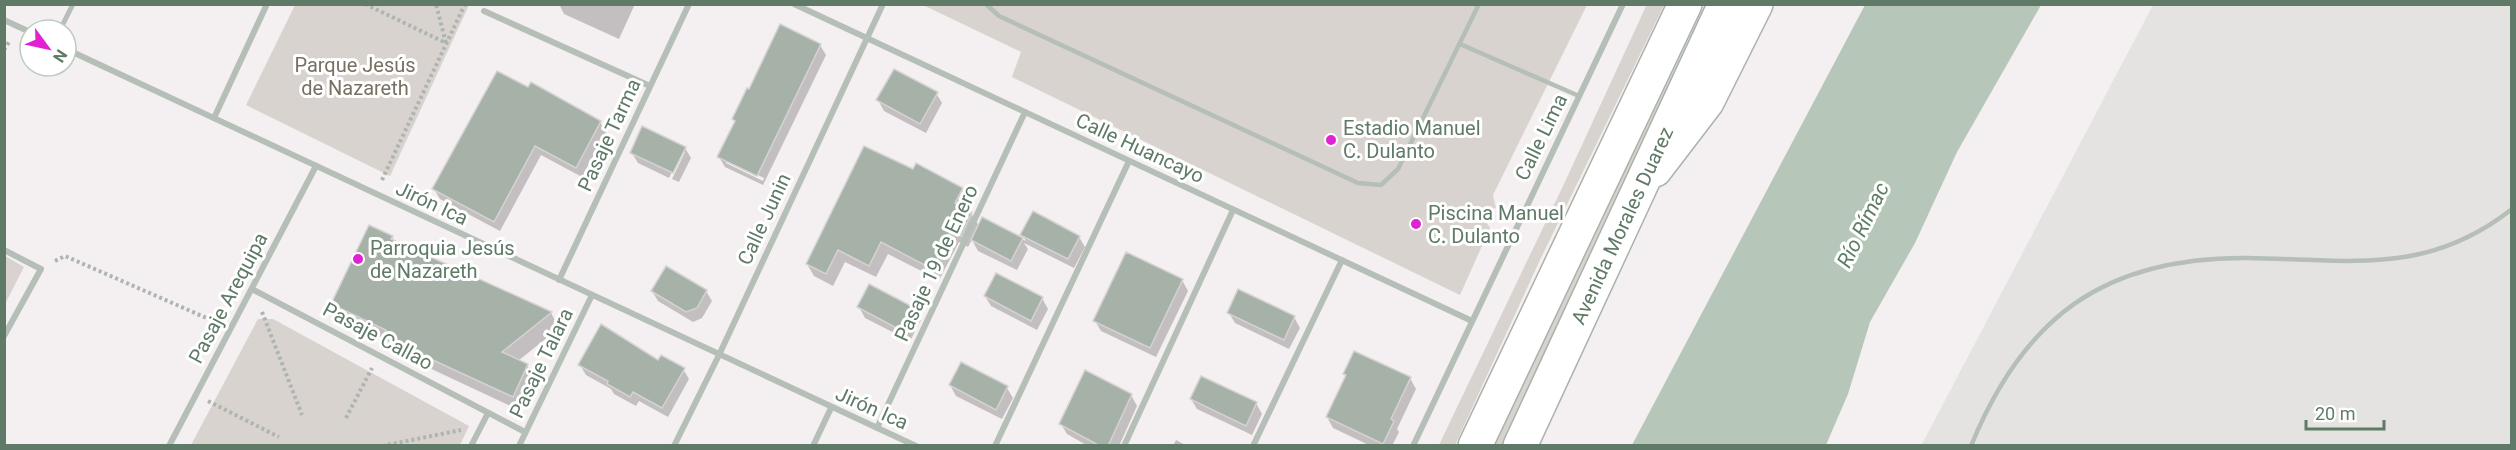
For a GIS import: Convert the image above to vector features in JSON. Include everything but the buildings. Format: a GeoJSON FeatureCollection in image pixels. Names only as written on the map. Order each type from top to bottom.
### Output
{"type":"FeatureCollection","features":[{"type":"Feature","properties":{"kind":"main road","name":"Avenida Morales Duarez"},"geometry":{"type":"LineString","coordinates":[[1475,446],[1685,4]]}},
{"type":"Feature","properties":{"kind":"main road","name":"Avenida Morales Duarez"},"geometry":{"type":"LineString","coordinates":[[1520,446],[1725,4]]}},
{"type":"Feature","properties":{"kind":"main road"},"geometry":{"type":"LineString","coordinates":[[1636,196],[1707,102],[1756,4]]}},
{"type":"Feature","properties":{"kind":"street"},"geometry":{"type":"LineString","coordinates":[[66,18],[73,4]]}},
{"type":"Feature","properties":{"kind":"street"},"geometry":{"type":"LineString","coordinates":[[214,118],[267,4]]}},
{"type":"Feature","properties":{"kind":"street","name":"Pasaje Tarma"},"geometry":{"type":"LineString","coordinates":[[559,280],[688,4]]}},
{"type":"Feature","properties":{"kind":"street","name":"Calle Huancayo"},"geometry":{"type":"LineString","coordinates":[[794,4],[1472,321]]}},
{"type":"Feature","properties":{"kind":"street","name":"Calle Junin"},"geometry":{"type":"LineString","coordinates":[[674,446],[883,4]]}},
{"type":"Feature","properties":{"kind":"street","name":"Calle Lima"},"geometry":{"type":"LineString","coordinates":[[1413,446],[1623,4]]}},
{"type":"Feature","properties":{"kind":"street"},"geometry":{"type":"LineString","coordinates":[[484,11],[650,86]]}},
{"type":"Feature","properties":{"kind":"street"},"geometry":{"type":"LineString","coordinates":[[4,20],[18,26]]}},
{"type":"Feature","properties":{"kind":"street","name":"Jirón Ica"},"geometry":{"type":"LineString","coordinates":[[78,55],[916,446]]}},
{"type":"Feature","properties":{"kind":"street","name":"Pasaje 19 de Enero"},"geometry":{"type":"LineString","coordinates":[[877,428],[1025,112]]}},
{"type":"Feature","properties":{"kind":"street"},"geometry":{"type":"LineString","coordinates":[[995,446],[1129,161]]}},
{"type":"Feature","properties":{"kind":"street","name":"Pasaje Arequipa"},"geometry":{"type":"LineString","coordinates":[[169,446],[316,166]]}},
{"type":"Feature","properties":{"kind":"street"},"geometry":{"type":"LineString","coordinates":[[1124,446],[1233,210]]}},
{"type":"Feature","properties":{"kind":"street"},"geometry":{"type":"LineString","coordinates":[[4,250],[41,269],[4,336]]}},
{"type":"Feature","properties":{"kind":"street"},"geometry":{"type":"LineString","coordinates":[[1253,446],[1342,260]]}},
{"type":"Feature","properties":{"kind":"street","name":"Pasaje Callao"},"geometry":{"type":"LineString","coordinates":[[252,289],[525,432]]}},
{"type":"Feature","properties":{"kind":"street","name":"Pasaje Talara"},"geometry":{"type":"LineString","coordinates":[[519,446],[592,296]]}},
{"type":"Feature","properties":{"kind":"street"},"geometry":{"type":"LineString","coordinates":[[813,446],[831,408]]}},
{"type":"Feature","properties":{"kind":"street"},"geometry":{"type":"LineString","coordinates":[[471,446],[488,413]]}},
{"type":"Feature","properties":{"kind":"lane"},"geometry":{"type":"LineString","coordinates":[[986,4],[999,16],[1358,183],[1380,185],[1398,169],[1479,4]]}},
{"type":"Feature","properties":{"kind":"lane"},"geometry":{"type":"LineString","coordinates":[[1460,44],[1579,96]]}},
{"type":"Feature","properties":{"kind":"lane"},"geometry":{"type":"LineString","coordinates":[[1971,446],[1986,411],[2016,360],[2041,330],[2072,305],[2102,287],[2138,272],[2169,264],[2203,260],[2406,258],[2461,242],[2483,230],[2511,208]]}},
{"type":"Feature","properties":{"kind":"path"},"geometry":{"type":"LineString","coordinates":[[365,4],[446,43]]}},
{"type":"Feature","properties":{"kind":"path"},"geometry":{"type":"LineString","coordinates":[[436,4],[446,43]]}},
{"type":"Feature","properties":{"kind":"path"},"geometry":{"type":"LineString","coordinates":[[376,194],[465,4]]}},
{"type":"Feature","properties":{"kind":"path"},"geometry":{"type":"LineString","coordinates":[[41,269],[65,256],[231,329]]}},
{"type":"Feature","properties":{"kind":"path"},"geometry":{"type":"LineString","coordinates":[[252,289],[302,415]]}},
{"type":"Feature","properties":{"kind":"path"},"geometry":{"type":"LineString","coordinates":[[346,418],[378,355]]}},
{"type":"Feature","properties":{"kind":"path"},"geometry":{"type":"LineString","coordinates":[[196,394],[279,437]]}},
{"type":"Feature","properties":{"kind":"path"},"geometry":{"type":"LineString","coordinates":[[382,446],[482,425]]}},
{"type":"Feature","properties":{"kind":"shaded area"},"geometry":{"type":"Polygon","coordinates":[[[2153,5],[2511,5],[2511,445],[1921,446],[2153,5]]]}},
{"type":"Feature","properties":{"kind":"green space"},"geometry":{"type":"Polygon","coordinates":[[[1647,4],[1664,5],[1540,260],[1455,445],[1439,445],[1564,184],[1647,4]]]}},
{"type":"Feature","properties":{"kind":"green space","name":"Parque Jesús de Nazareth"},"geometry":{"type":"Polygon","coordinates":[[[295,5],[469,5],[390,176],[246,105],[295,5]]]}},
{"type":"Feature","properties":{"kind":"green space","name":"Estadio Manuel C. Dulanto"},"geometry":{"type":"Polygon","coordinates":[[[923,5],[1587,5],[1493,195],[1496,208],[1479,211],[1490,228],[1460,295],[1012,77],[1021,52],[923,5]]]}},
{"type":"Feature","properties":{"kind":"green space"},"geometry":{"type":"Polygon","coordinates":[[[1705,5],[1712,5],[1507,445],[1493,446],[1705,5]]]}},
{"type":"Feature","properties":{"kind":"green space"},"geometry":{"type":"Polygon","coordinates":[[[5,256],[24,267],[5,304],[5,256]]]}},
{"type":"Feature","properties":{"kind":"green space"},"geometry":{"type":"Polygon","coordinates":[[[258,319],[273,319],[469,426],[460,445],[191,445],[258,319]]]}},
{"type":"Feature","properties":{"kind":"water","name":"Río Rímac"},"geometry":{"type":"Polygon","coordinates":[[[1865,5],[2041,5],[1957,152],[1915,243],[1870,322],[1848,394],[1826,445],[1632,445],[1865,5]]]}},
{"type":"Feature","properties":{"kind":"place","name":"Estadio Manuel C. Dulanto"},"geometry":{"type":"Point","coordinates":[1331,140]}},
{"type":"Feature","properties":{"kind":"place","name":"Piscina Manuel C. Dulanto"},"geometry":{"type":"Point","coordinates":[1416,224]}},
{"type":"Feature","properties":{"kind":"place","name":"Parroquia Jesús de Nazareth"},"geometry":{"type":"Point","coordinates":[358,259]}}]}
